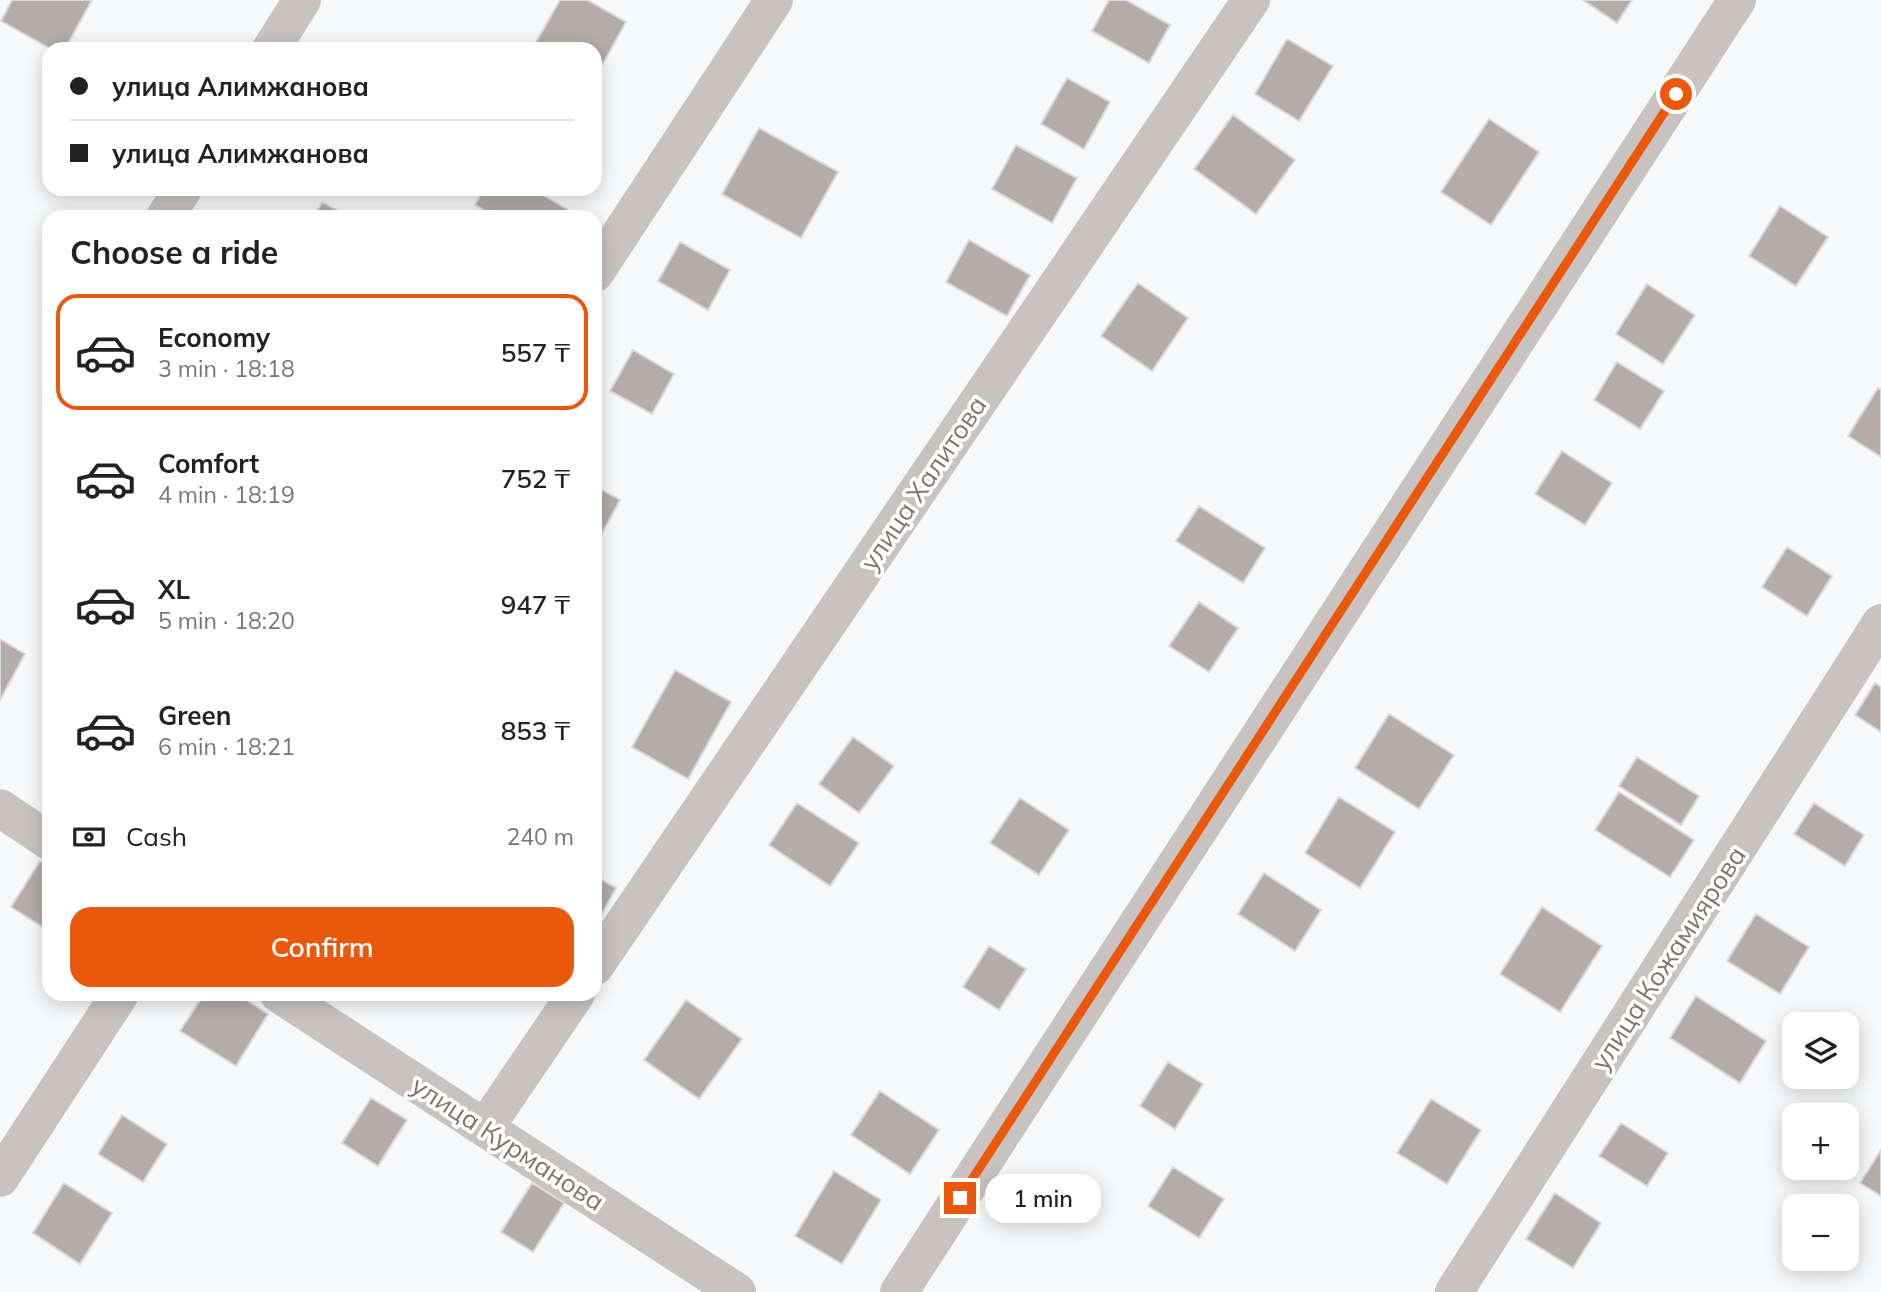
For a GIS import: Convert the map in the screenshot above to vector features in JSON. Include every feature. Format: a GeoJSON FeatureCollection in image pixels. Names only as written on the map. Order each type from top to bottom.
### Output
{"type":"FeatureCollection","features":[{"type":"Feature","properties":{"kind":"street"},"geometry":{"type":"LineString","coordinates":[[275,42],[302,0]]}},
{"type":"Feature","properties":{"kind":"street"},"geometry":{"type":"LineString","coordinates":[[602,261],[775,0]]}},
{"type":"Feature","properties":{"kind":"street","name":"улица Халитова"},"geometry":{"type":"LineString","coordinates":[[602,956],[1251,0]]}},
{"type":"Feature","properties":{"kind":"street"},"geometry":{"type":"LineString","coordinates":[[899,1292],[1737,0]]}},
{"type":"Feature","properties":{"kind":"street","name":"улица Кожамиярова"},"geometry":{"type":"LineString","coordinates":[[1454,1292],[1881,623]]}},
{"type":"Feature","properties":{"kind":"street"},"geometry":{"type":"LineString","coordinates":[[0,808],[42,836]]}},
{"type":"Feature","properties":{"kind":"street"},"geometry":{"type":"LineString","coordinates":[[0,1178],[115,1001]]}},
{"type":"Feature","properties":{"kind":"street","name":"улица Курманова"},"geometry":{"type":"LineString","coordinates":[[290,1001],[737,1292]]}},
{"type":"Feature","properties":{"kind":"street"},"geometry":{"type":"LineString","coordinates":[[485,1128],[571,1001]]}},
{"type":"Feature","properties":{"kind":"building"},"geometry":{"type":"Polygon","coordinates":[[[12,0],[92,0],[69,42],[42,44],[1,21],[12,0]]]}},
{"type":"Feature","properties":{"kind":"building"},"geometry":{"type":"Polygon","coordinates":[[[560,0],[587,0],[626,22],[602,65],[602,42],[536,42],[560,0]]]}},
{"type":"Feature","properties":{"kind":"building"},"geometry":{"type":"Polygon","coordinates":[[[1109,0],[1126,0],[1170,25],[1149,63],[1092,31],[1109,0]]]}},
{"type":"Feature","properties":{"kind":"building"},"geometry":{"type":"Polygon","coordinates":[[[1583,0],[1632,0],[1617,23],[1583,0]]]}},
{"type":"Feature","properties":{"kind":"building"},"geometry":{"type":"Polygon","coordinates":[[[1287,39],[1333,66],[1299,121],[1255,94],[1287,39]]]}},
{"type":"Feature","properties":{"kind":"building"},"geometry":{"type":"Polygon","coordinates":[[[1067,78],[1110,102],[1084,149],[1041,124],[1067,78]]]}},
{"type":"Feature","properties":{"kind":"building"},"geometry":{"type":"Polygon","coordinates":[[[1233,115],[1295,160],[1256,214],[1194,169],[1233,115]]]}},
{"type":"Feature","properties":{"kind":"building"},"geometry":{"type":"Polygon","coordinates":[[[1489,119],[1539,152],[1491,225],[1441,192],[1489,119]]]}},
{"type":"Feature","properties":{"kind":"building"},"geometry":{"type":"Polygon","coordinates":[[[759,128],[838,172],[801,238],[722,194],[759,128]]]}},
{"type":"Feature","properties":{"kind":"building"},"geometry":{"type":"Polygon","coordinates":[[[1016,145],[1077,178],[1052,223],[992,189],[1016,145]]]}},
{"type":"Feature","properties":{"kind":"building"},"geometry":{"type":"Polygon","coordinates":[[[480,196],[544,196],[567,209],[484,210],[475,205],[480,196]]]}},
{"type":"Feature","properties":{"kind":"building"},"geometry":{"type":"Polygon","coordinates":[[[322,202],[336,210],[318,210],[322,202]]]}},
{"type":"Feature","properties":{"kind":"building"},"geometry":{"type":"Polygon","coordinates":[[[1780,206],[1828,237],[1796,286],[1749,256],[1780,206]]]}},
{"type":"Feature","properties":{"kind":"building"},"geometry":{"type":"Polygon","coordinates":[[[969,240],[1030,275],[1007,316],[946,282],[969,240]]]}},
{"type":"Feature","properties":{"kind":"building"},"geometry":{"type":"Polygon","coordinates":[[[680,242],[730,270],[708,310],[658,281],[680,242]]]}},
{"type":"Feature","properties":{"kind":"building"},"geometry":{"type":"Polygon","coordinates":[[[1138,283],[1188,318],[1152,371],[1101,336],[1138,283]]]}},
{"type":"Feature","properties":{"kind":"building"},"geometry":{"type":"Polygon","coordinates":[[[1647,284],[1695,315],[1663,364],[1616,334],[1647,284]]]}},
{"type":"Feature","properties":{"kind":"building"},"geometry":{"type":"Polygon","coordinates":[[[633,350],[674,374],[652,414],[610,391],[633,350]]]}},
{"type":"Feature","properties":{"kind":"building"},"geometry":{"type":"Polygon","coordinates":[[[1617,362],[1664,391],[1640,429],[1594,400],[1617,362]]]}},
{"type":"Feature","properties":{"kind":"building"},"geometry":{"type":"Polygon","coordinates":[[[1878,388],[1881,390],[1881,457],[1848,436],[1878,388]]]}},
{"type":"Feature","properties":{"kind":"building"},"geometry":{"type":"Polygon","coordinates":[[[1562,451],[1612,483],[1585,525],[1535,494],[1562,451]]]}},
{"type":"Feature","properties":{"kind":"building"},"geometry":{"type":"Polygon","coordinates":[[[602,490],[620,500],[602,533],[602,490]]]}},
{"type":"Feature","properties":{"kind":"building"},"geometry":{"type":"Polygon","coordinates":[[[1199,506],[1265,548],[1243,583],[1176,541],[1199,506]]]}},
{"type":"Feature","properties":{"kind":"building"},"geometry":{"type":"Polygon","coordinates":[[[1787,547],[1832,576],[1807,616],[1762,587],[1787,547]]]}},
{"type":"Feature","properties":{"kind":"building"},"geometry":{"type":"Polygon","coordinates":[[[1199,602],[1238,628],[1209,672],[1169,646],[1199,602]]]}},
{"type":"Feature","properties":{"kind":"building"},"geometry":{"type":"Polygon","coordinates":[[[0,639],[25,654],[0,700],[0,639]]]}},
{"type":"Feature","properties":{"kind":"building"},"geometry":{"type":"Polygon","coordinates":[[[675,670],[731,702],[688,779],[632,747],[675,670]]]}},
{"type":"Feature","properties":{"kind":"building"},"geometry":{"type":"Polygon","coordinates":[[[1875,683],[1881,687],[1881,732],[1855,715],[1875,683]]]}},
{"type":"Feature","properties":{"kind":"building"},"geometry":{"type":"Polygon","coordinates":[[[1389,714],[1454,755],[1419,809],[1355,768],[1389,714]]]}},
{"type":"Feature","properties":{"kind":"building"},"geometry":{"type":"Polygon","coordinates":[[[853,737],[894,766],[859,813],[819,784],[853,737]]]}},
{"type":"Feature","properties":{"kind":"building"},"geometry":{"type":"Polygon","coordinates":[[[1637,757],[1699,796],[1681,825],[1619,786],[1637,757]]]}},
{"type":"Feature","properties":{"kind":"building"},"geometry":{"type":"Polygon","coordinates":[[[1619,792],[1694,840],[1670,877],[1595,830],[1619,792]]]}},
{"type":"Feature","properties":{"kind":"building"},"geometry":{"type":"Polygon","coordinates":[[[1339,797],[1395,832],[1360,888],[1305,853],[1339,797]]]}},
{"type":"Feature","properties":{"kind":"building"},"geometry":{"type":"Polygon","coordinates":[[[1020,798],[1069,830],[1039,875],[990,843],[1020,798]]]}},
{"type":"Feature","properties":{"kind":"building"},"geometry":{"type":"Polygon","coordinates":[[[797,803],[859,843],[830,886],[769,845],[797,803]]]}},
{"type":"Feature","properties":{"kind":"building"},"geometry":{"type":"Polygon","coordinates":[[[1814,803],[1864,835],[1845,866],[1794,834],[1814,803]]]}},
{"type":"Feature","properties":{"kind":"building"},"geometry":{"type":"Polygon","coordinates":[[[40,861],[42,927],[11,907],[40,861]]]}},
{"type":"Feature","properties":{"kind":"building"},"geometry":{"type":"Polygon","coordinates":[[[1264,873],[1321,910],[1295,951],[1238,914],[1264,873]]]}},
{"type":"Feature","properties":{"kind":"building"},"geometry":{"type":"Polygon","coordinates":[[[602,880],[616,888],[602,914],[602,880]]]}},
{"type":"Feature","properties":{"kind":"building"},"geometry":{"type":"Polygon","coordinates":[[[1542,907],[1602,946],[1560,1012],[1500,974],[1542,907]]]}},
{"type":"Feature","properties":{"kind":"building"},"geometry":{"type":"Polygon","coordinates":[[[1756,914],[1809,947],[1780,994],[1727,961],[1756,914]]]}},
{"type":"Feature","properties":{"kind":"building"},"geometry":{"type":"Polygon","coordinates":[[[989,946],[1026,969],[999,1010],[963,987],[989,946]]]}},
{"type":"Feature","properties":{"kind":"building"},"geometry":{"type":"Polygon","coordinates":[[[1696,996],[1766,1041],[1740,1083],[1670,1038],[1696,996]]]}},
{"type":"Feature","properties":{"kind":"building"},"geometry":{"type":"Polygon","coordinates":[[[686,1000],[742,1039],[699,1099],[644,1060],[686,1000]]]}},
{"type":"Feature","properties":{"kind":"building"},"geometry":{"type":"Polygon","coordinates":[[[199,1001],[248,1001],[268,1014],[236,1066],[180,1031],[199,1001]]]}},
{"type":"Feature","properties":{"kind":"building"},"geometry":{"type":"Polygon","coordinates":[[[1168,1062],[1203,1084],[1175,1129],[1140,1106],[1168,1062]]]}},
{"type":"Feature","properties":{"kind":"building"},"geometry":{"type":"Polygon","coordinates":[[[880,1091],[939,1130],[910,1174],[851,1135],[880,1091]]]}},
{"type":"Feature","properties":{"kind":"building"},"geometry":{"type":"Polygon","coordinates":[[[371,1098],[407,1120],[378,1166],[342,1143],[371,1098]]]}},
{"type":"Feature","properties":{"kind":"building"},"geometry":{"type":"Polygon","coordinates":[[[1431,1099],[1481,1130],[1447,1184],[1397,1153],[1431,1099]]]}},
{"type":"Feature","properties":{"kind":"building"},"geometry":{"type":"Polygon","coordinates":[[[122,1115],[167,1144],[143,1182],[98,1154],[122,1115]]]}},
{"type":"Feature","properties":{"kind":"building"},"geometry":{"type":"Polygon","coordinates":[[[1621,1123],[1668,1153],[1647,1186],[1599,1156],[1621,1123]]]}},
{"type":"Feature","properties":{"kind":"building"},"geometry":{"type":"Polygon","coordinates":[[[1881,1150],[1881,1196],[1860,1183],[1881,1150]]]}},
{"type":"Feature","properties":{"kind":"building"},"geometry":{"type":"Polygon","coordinates":[[[1173,1167],[1224,1199],[1199,1238],[1148,1206],[1173,1167]]]}},
{"type":"Feature","properties":{"kind":"building"},"geometry":{"type":"Polygon","coordinates":[[[834,1171],[881,1200],[842,1264],[795,1236],[834,1171]]]}},
{"type":"Feature","properties":{"kind":"building"},"geometry":{"type":"Polygon","coordinates":[[[64,1183],[112,1213],[80,1264],[33,1233],[64,1183]]]}},
{"type":"Feature","properties":{"kind":"building"},"geometry":{"type":"Polygon","coordinates":[[[532,1183],[564,1203],[533,1252],[501,1232],[532,1183]]]}},
{"type":"Feature","properties":{"kind":"building"},"geometry":{"type":"Polygon","coordinates":[[[1555,1193],[1601,1223],[1573,1268],[1526,1239],[1555,1193]]]}},
{"type":"Feature","properties":{"kind":"route"},"geometry":{"type":"LineString","coordinates":[[960,1198],[1676,94]]}}]}
